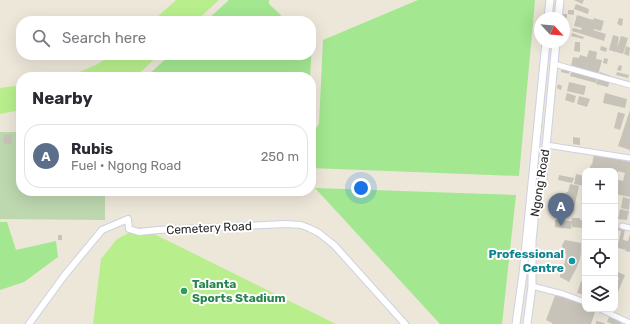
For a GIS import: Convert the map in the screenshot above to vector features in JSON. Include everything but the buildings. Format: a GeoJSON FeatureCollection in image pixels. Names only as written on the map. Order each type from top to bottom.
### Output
{"type":"FeatureCollection","features":[{"type":"Feature","properties":{"kind":"main road"},"geometry":{"type":"LineString","coordinates":[[549,12],[550,0]]}},
{"type":"Feature","properties":{"kind":"main road"},"geometry":{"type":"LineString","coordinates":[[559,12],[560,0]]}},
{"type":"Feature","properties":{"kind":"main road","name":"Ngong Road"},"geometry":{"type":"LineString","coordinates":[[516,324],[523,274],[545,48]]}},
{"type":"Feature","properties":{"kind":"main road","name":"Ngong Road"},"geometry":{"type":"LineString","coordinates":[[528,324],[532,286],[532,241],[537,191],[543,179],[555,48]]}},
{"type":"Feature","properties":{"kind":"street"},"geometry":{"type":"LineString","coordinates":[[554,64],[630,85]]}},
{"type":"Feature","properties":{"kind":"street"},"geometry":{"type":"LineString","coordinates":[[546,145],[630,158]]}},
{"type":"Feature","properties":{"kind":"street","name":"Cemetery Road"},"geometry":{"type":"LineString","coordinates":[[29,324],[64,276],[102,230],[128,219],[129,229],[139,232],[286,224],[301,225],[309,228],[319,233],[334,245],[405,324]]}},
{"type":"Feature","properties":{"kind":"street"},"geometry":{"type":"LineString","coordinates":[[622,226],[630,228]]}},
{"type":"Feature","properties":{"kind":"street"},"geometry":{"type":"LineString","coordinates":[[532,286],[582,301]]}},
{"type":"Feature","properties":{"kind":"street"},"geometry":{"type":"LineString","coordinates":[[607,312],[630,322]]}},
{"type":"Feature","properties":{"kind":"green space"},"geometry":{"type":"Polygon","coordinates":[[[176,0],[219,0],[201,16],[158,16],[176,0]]]}},
{"type":"Feature","properties":{"kind":"green space"},"geometry":{"type":"Polygon","coordinates":[[[229,0],[269,0],[269,4],[282,16],[211,16],[229,0]]]}},
{"type":"Feature","properties":{"kind":"green space"},"geometry":{"type":"Polygon","coordinates":[[[418,0],[535,0],[519,176],[316,168],[316,128],[319,124],[323,40],[418,0]]]}},
{"type":"Feature","properties":{"kind":"green space"},"geometry":{"type":"Polygon","coordinates":[[[104,60],[154,60],[140,72],[79,72],[104,60]]]}},
{"type":"Feature","properties":{"kind":"green space"},"geometry":{"type":"Polygon","coordinates":[[[165,60],[311,60],[310,72],[151,72],[165,60]]]}},
{"type":"Feature","properties":{"kind":"green space"},"geometry":{"type":"Polygon","coordinates":[[[16,86],[16,111],[0,114],[0,88],[16,86]]]}},
{"type":"Feature","properties":{"kind":"green space"},"geometry":{"type":"Polygon","coordinates":[[[0,132],[16,132],[16,196],[105,196],[105,220],[0,219],[0,132]]]}},
{"type":"Feature","properties":{"kind":"green space"},"geometry":{"type":"Polygon","coordinates":[[[316,188],[516,195],[502,324],[440,324],[316,188]]]}},
{"type":"Feature","properties":{"kind":"green space"},"geometry":{"type":"Polygon","coordinates":[[[0,222],[7,222],[16,250],[56,241],[58,257],[24,282],[0,290],[0,222]]]}},
{"type":"Feature","properties":{"kind":"green space","name":"Talanta Sports Stadium"},"geometry":{"type":"Polygon","coordinates":[[[140,227],[336,324],[93,324],[101,259],[117,239],[140,227]]]}},
{"type":"Feature","properties":{"kind":"place","name":"Rubis"},"geometry":{"type":"Point","coordinates":[561,226]}},
{"type":"Feature","properties":{"kind":"place","name":"Professional Centre"},"geometry":{"type":"Point","coordinates":[572,261]}},
{"type":"Feature","properties":{"kind":"place","name":"Talanta Sports Stadium"},"geometry":{"type":"Point","coordinates":[184,291]}}]}
